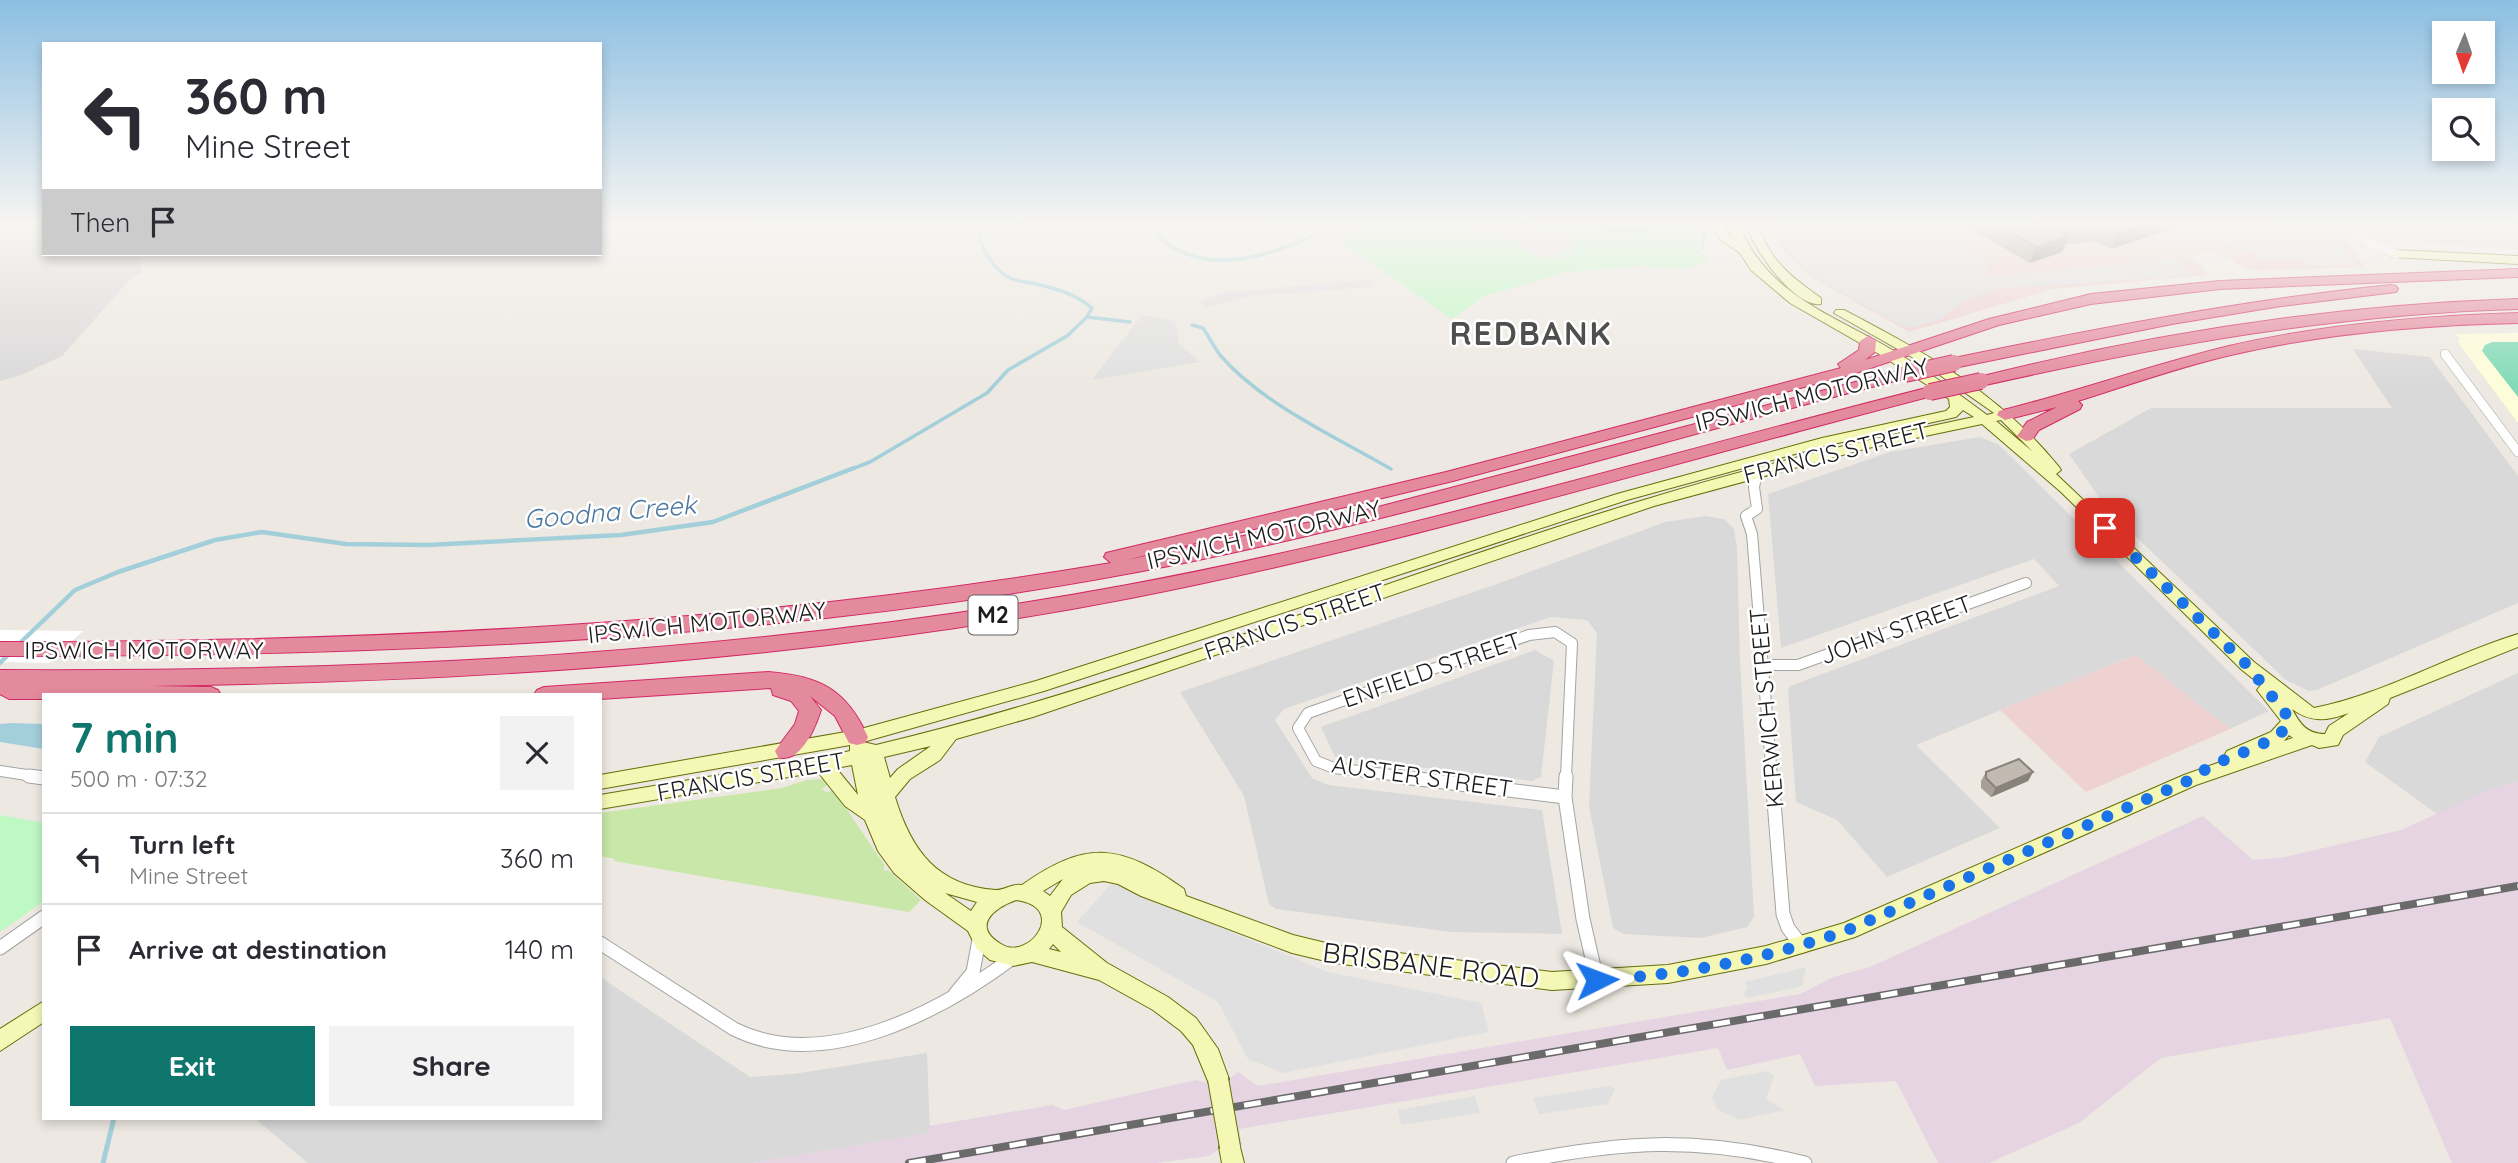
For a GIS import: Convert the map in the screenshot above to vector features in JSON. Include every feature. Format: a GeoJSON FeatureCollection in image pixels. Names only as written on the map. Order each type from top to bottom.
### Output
{"type":"FeatureCollection","features":[{"type":"Feature","properties":{"kind":"highway"},"geometry":{"type":"LineString","coordinates":[[1040,582],[1071,566],[1355,501],[1828,376],[2024,314],[2091,299],[2141,292],[2270,282],[2373,278]]}},
{"type":"Feature","properties":{"kind":"highway","name":"IPSWICH MOTORWAY"},"geometry":{"type":"LineString","coordinates":[[0,649],[309,646],[607,632],[852,609],[1040,582],[1176,558],[1346,521],[1905,374],[2143,324],[2268,303],[2404,288],[2518,284]]}},
{"type":"Feature","properties":{"kind":"highway","name":"IPSWICH MOTORWAY"},"geometry":{"type":"LineString","coordinates":[[0,678],[17,687],[515,667],[728,650],[929,625],[1126,592],[1314,553],[1930,392],[2140,345],[2253,326],[2395,310],[2518,304]]}},
{"type":"Feature","properties":{"kind":"highway"},"geometry":{"type":"LineString","coordinates":[[2005,415],[2074,397],[2179,364],[2256,345],[2381,327],[2518,318]]}},
{"type":"Feature","properties":{"kind":"highway"},"geometry":{"type":"LineString","coordinates":[[1828,376],[1867,352],[1868,341]]}},
{"type":"Feature","properties":{"kind":"highway"},"geometry":{"type":"LineString","coordinates":[[2026,436],[2033,426],[2077,403],[2074,397]]}},
{"type":"Feature","properties":{"kind":"highway"},"geometry":{"type":"LineString","coordinates":[[580,693],[768,680],[810,686],[842,707],[864,750]]}},
{"type":"Feature","properties":{"kind":"highway"},"geometry":{"type":"LineString","coordinates":[[706,686],[775,689],[788,691],[805,700],[810,710],[809,721],[786,751]]}},
{"type":"Feature","properties":{"kind":"highway"},"geometry":{"type":"LineString","coordinates":[[17,687],[162,693]]}},
{"type":"Feature","properties":{"kind":"main road"},"geometry":{"type":"LineString","coordinates":[[1769,278],[1781,289],[1894,357],[1985,419],[2066,489],[2248,666],[2329,722],[2336,732],[2394,690]]}},
{"type":"Feature","properties":{"kind":"main road"},"geometry":{"type":"LineString","coordinates":[[1788,278],[1823,304],[1964,382],[2026,436],[2041,452],[2066,489]]}},
{"type":"Feature","properties":{"kind":"main road","name":"FRANCIS STREET"},"geometry":{"type":"LineString","coordinates":[[602,802],[702,788],[822,766],[1038,687],[1622,497],[1822,442],[1951,414],[1958,408],[1955,398]]}},
{"type":"Feature","properties":{"kind":"main road","name":"FRANCIS STREET"},"geometry":{"type":"LineString","coordinates":[[602,782],[786,751],[864,750],[949,736],[1543,538],[1757,472],[1878,441],[2005,415]]}},
{"type":"Feature","properties":{"kind":"main road"},"geometry":{"type":"LineString","coordinates":[[2312,712],[2332,712],[2518,640]]}},
{"type":"Feature","properties":{"kind":"main road"},"geometry":{"type":"LineString","coordinates":[[2248,666],[2300,734],[2310,739]]}},
{"type":"Feature","properties":{"kind":"main road","name":"BRISBANE ROAD"},"geometry":{"type":"LineString","coordinates":[[2190,780],[2214,764],[2277,737],[2287,729],[2294,712],[2312,712]]}},
{"type":"Feature","properties":{"kind":"main road","name":"BRISBANE ROAD"},"geometry":{"type":"LineString","coordinates":[[1051,920],[1064,889],[1079,878],[1095,873],[1114,874],[1148,890],[1292,944],[1334,954],[1517,978],[1597,980],[1698,970],[1802,946],[1848,930],[2190,780],[2310,739],[2332,740],[2336,732]]}},
{"type":"Feature","properties":{"kind":"main road"},"geometry":{"type":"LineString","coordinates":[[885,796],[904,774],[934,755],[949,736]]}},
{"type":"Feature","properties":{"kind":"main road"},"geometry":{"type":"LineString","coordinates":[[864,750],[901,840],[922,868],[955,889],[996,898],[1016,892],[1038,896],[1051,920],[1104,972],[1191,1024],[1208,1051],[1218,1079],[1231,1155]]}},
{"type":"Feature","properties":{"kind":"main road"},"geometry":{"type":"LineString","coordinates":[[864,750],[874,816],[886,846],[914,880],[978,933],[993,953],[1022,954],[1104,972]]}},
{"type":"Feature","properties":{"kind":"main road"},"geometry":{"type":"LineString","coordinates":[[822,766],[837,780],[856,808],[874,816]]}},
{"type":"Feature","properties":{"kind":"main road","name":"BRISBANE ROAD"},"geometry":{"type":"LineString","coordinates":[[1027,892],[1068,865],[1101,859],[1129,864],[1157,879],[1189,904]]}},
{"type":"Feature","properties":{"kind":"main road"},"geometry":{"type":"LineString","coordinates":[[978,933],[979,916],[996,898]]}},
{"type":"Feature","properties":{"kind":"main road"},"geometry":{"type":"LineString","coordinates":[[1022,954],[1039,946],[1051,920]]}},
{"type":"Feature","properties":{"kind":"main road"},"geometry":{"type":"LineString","coordinates":[[0,1041],[42,1011]]}},
{"type":"Feature","properties":{"kind":"street"},"geometry":{"type":"LineString","coordinates":[[2445,354],[2518,452]]}},
{"type":"Feature","properties":{"kind":"street","name":"KERWICH STREET"},"geometry":{"type":"LineString","coordinates":[[1757,472],[1754,487],[1757,509],[1746,516],[1752,534],[1783,914],[1788,928],[1802,946]]}},
{"type":"Feature","properties":{"kind":"street","name":"JOHN STREET"},"geometry":{"type":"LineString","coordinates":[[1763,664],[1782,667],[1798,665],[2026,583]]}},
{"type":"Feature","properties":{"kind":"street","name":"ENFIELD STREET"},"geometry":{"type":"LineString","coordinates":[[1298,728],[1308,713],[1530,635],[1555,632],[1572,643],[1565,797]]}},
{"type":"Feature","properties":{"kind":"street","name":"AUSTER STREET"},"geometry":{"type":"LineString","coordinates":[[1298,728],[1317,761],[1334,768],[1565,797]]}},
{"type":"Feature","properties":{"kind":"street"},"geometry":{"type":"LineString","coordinates":[[0,771],[42,778]]}},
{"type":"Feature","properties":{"kind":"street"},"geometry":{"type":"LineString","coordinates":[[1565,797],[1583,919],[1597,980]]}},
{"type":"Feature","properties":{"kind":"street"},"geometry":{"type":"LineString","coordinates":[[0,948],[42,918]]}},
{"type":"Feature","properties":{"kind":"street"},"geometry":{"type":"LineString","coordinates":[[953,996],[973,972],[978,933]]}},
{"type":"Feature","properties":{"kind":"street"},"geometry":{"type":"LineString","coordinates":[[602,944],[732,1029],[748,1036],[782,1044],[818,1044],[860,1036],[914,1018],[973,988],[1022,954]]}},
{"type":"Feature","properties":{"kind":"street"},"geometry":{"type":"LineString","coordinates":[[1513,1163],[1591,1148],[1630,1143],[1672,1142],[1741,1148],[1805,1163]]}},
{"type":"Feature","properties":{"kind":"shaded area"},"geometry":{"type":"Polygon","coordinates":[[[0,278],[131,278],[62,356],[21,375],[0,381],[0,278]]]}},
{"type":"Feature","properties":{"kind":"shaded area"},"geometry":{"type":"Polygon","coordinates":[[[1813,278],[2171,278],[2053,289],[1909,332],[1813,278]]]}},
{"type":"Feature","properties":{"kind":"shaded area"},"geometry":{"type":"Polygon","coordinates":[[[1817,278],[2154,278],[1993,289],[1960,303],[1941,319],[1911,328],[1900,325],[1817,278]]]}},
{"type":"Feature","properties":{"kind":"shaded area"},"geometry":{"type":"Polygon","coordinates":[[[1368,280],[1373,287],[1245,297],[1208,308],[1198,302],[1220,293],[1368,280]]]}},
{"type":"Feature","properties":{"kind":"shaded area"},"geometry":{"type":"Polygon","coordinates":[[[1142,315],[1175,321],[1179,344],[1200,362],[1092,380],[1142,315]]]}},
{"type":"Feature","properties":{"kind":"shaded area"},"geometry":{"type":"Polygon","coordinates":[[[2518,333],[2518,423],[2457,341],[2461,340],[2456,334],[2518,333]]]}},
{"type":"Feature","properties":{"kind":"shaded area"},"geometry":{"type":"Polygon","coordinates":[[[2353,349],[2430,357],[2518,476],[2518,603],[2317,690],[2309,691],[2286,680],[2108,510],[2069,454],[2151,408],[2392,408],[2353,349]]]}},
{"type":"Feature","properties":{"kind":"shaded area"},"geometry":{"type":"Polygon","coordinates":[[[1980,437],[1999,445],[2269,711],[2230,729],[2135,655],[1916,745],[2000,828],[1887,877],[1837,820],[1796,802],[1788,691],[1790,686],[2059,586],[2034,559],[1781,648],[1768,494],[1890,452],[1980,437]]]}},
{"type":"Feature","properties":{"kind":"shaded area"},"geometry":{"type":"Polygon","coordinates":[[[1706,516],[1724,519],[1734,529],[1737,548],[1740,660],[1754,917],[1747,927],[1701,938],[1624,934],[1613,928],[1589,806],[1597,633],[1587,620],[1551,617],[1284,709],[1275,720],[1312,778],[1328,785],[1542,810],[1562,934],[1452,932],[1276,909],[1269,904],[1244,796],[1180,692],[1494,585],[1665,522],[1706,516]]]}},
{"type":"Feature","properties":{"kind":"shaded area"},"geometry":{"type":"Polygon","coordinates":[[[1535,650],[1554,661],[1541,777],[1532,781],[1335,757],[1321,727],[1535,650]]]}},
{"type":"Feature","properties":{"kind":"shaded area"},"geometry":{"type":"Polygon","coordinates":[[[2136,655],[2230,729],[2086,792],[2000,710],[2136,655]]]}},
{"type":"Feature","properties":{"kind":"shaded area"},"geometry":{"type":"Polygon","coordinates":[[[2518,673],[2518,782],[2491,789],[2437,814],[2365,762],[2379,737],[2518,673]]]}},
{"type":"Feature","properties":{"kind":"shaded area"},"geometry":{"type":"Polygon","coordinates":[[[2518,782],[2518,1163],[2452,1163],[2390,1018],[2161,1058],[2079,1123],[1989,1163],[1938,1163],[1896,1081],[1815,1086],[1800,1054],[1727,1070],[1718,1048],[1239,1129],[1242,1146],[1218,1150],[1209,1156],[1156,1163],[752,1163],[929,1133],[929,1126],[1052,1105],[1064,1110],[1196,1080],[1207,1083],[1230,1078],[1238,1072],[1258,1086],[1800,994],[1833,977],[1870,967],[2203,816],[2253,860],[2285,857],[2401,830],[2491,789],[2518,782]]]}},
{"type":"Feature","properties":{"kind":"shaded area"},"geometry":{"type":"Polygon","coordinates":[[[1112,883],[1328,972],[1481,1003],[1489,1032],[1283,1073],[1248,1059],[1218,1002],[1077,922],[1112,883]]]}},
{"type":"Feature","properties":{"kind":"shaded area"},"geometry":{"type":"Polygon","coordinates":[[[1806,967],[1802,986],[1749,998],[1743,995],[1748,987],[1745,982],[1806,967]]]}},
{"type":"Feature","properties":{"kind":"shaded area"},"geometry":{"type":"Polygon","coordinates":[[[602,978],[750,1077],[793,1074],[927,1053],[930,1133],[752,1163],[308,1163],[256,1120],[602,1120],[602,978]]]}},
{"type":"Feature","properties":{"kind":"shaded area"},"geometry":{"type":"Polygon","coordinates":[[[1767,1071],[1774,1075],[1766,1099],[1784,1110],[1739,1120],[1717,1109],[1712,1097],[1721,1080],[1767,1071]]]}},
{"type":"Feature","properties":{"kind":"shaded area"},"geometry":{"type":"Polygon","coordinates":[[[1609,1086],[1615,1089],[1608,1104],[1539,1114],[1533,1098],[1609,1086]]]}},
{"type":"Feature","properties":{"kind":"shaded area"},"geometry":{"type":"Polygon","coordinates":[[[1475,1096],[1480,1113],[1401,1125],[1398,1110],[1475,1096]]]}},
{"type":"Feature","properties":{"kind":"green space"},"geometry":{"type":"Polygon","coordinates":[[[1393,278],[1546,278],[1484,296],[1452,319],[1393,278]]]}},
{"type":"Feature","properties":{"kind":"green space"},"geometry":{"type":"Polygon","coordinates":[[[2492,342],[2518,342],[2518,397],[2482,351],[2485,345],[2492,342]]]}},
{"type":"Feature","properties":{"kind":"green space"},"geometry":{"type":"Polygon","coordinates":[[[822,779],[830,783],[822,789],[827,793],[833,789],[885,866],[885,871],[888,870],[921,900],[909,912],[614,861],[615,859],[602,856],[602,813],[782,788],[807,780],[822,779]]]}},
{"type":"Feature","properties":{"kind":"green space"},"geometry":{"type":"Polygon","coordinates":[[[0,815],[42,823],[42,902],[0,932],[0,815]]]}},
{"type":"Feature","properties":{"kind":"water"},"geometry":{"type":"Polygon","coordinates":[[[0,724],[42,724],[42,749],[0,742],[0,724]]]}},
{"type":"Feature","properties":{"kind":"pier"},"geometry":{"type":"Polygon","coordinates":[[[0,630],[83,631],[49,663],[0,662],[0,630]]]}},
{"type":"Feature","properties":{"kind":"building"},"geometry":{"type":"Polygon","coordinates":[[[2019,759],[2033,772],[1996,788],[1986,778],[1986,772],[2019,759]]]}},
{"type":"Feature","properties":{"kind":"waterway","name":"Goodna Creek"},"geometry":{"type":"LineString","coordinates":[[1011,278],[1078,298],[1092,308],[1087,317]]}},
{"type":"Feature","properties":{"kind":"waterway","name":"Goodna Creek"},"geometry":{"type":"LineString","coordinates":[[849,470],[870,462],[987,393],[1008,370],[1067,336],[1087,317]]}},
{"type":"Feature","properties":{"kind":"waterway"},"geometry":{"type":"LineString","coordinates":[[1087,317],[1130,322]]}},
{"type":"Feature","properties":{"kind":"waterway"},"geometry":{"type":"LineString","coordinates":[[1192,325],[1203,328],[1220,355],[1257,389],[1301,418],[1391,469]]}},
{"type":"Feature","properties":{"kind":"waterway","name":"Goodna Creek"},"geometry":{"type":"LineString","coordinates":[[17,646],[75,590],[118,572],[215,540],[262,532],[346,544],[427,545],[621,535],[713,522],[854,468]]}},
{"type":"Feature","properties":{"kind":"waterway","name":"Goodna Creek"},"geometry":{"type":"LineString","coordinates":[[0,663],[11,652]]}},
{"type":"Feature","properties":{"kind":"waterway"},"geometry":{"type":"LineString","coordinates":[[103,1163],[114,1120]]}},
{"type":"Feature","properties":{"kind":"railway"},"geometry":{"type":"LineString","coordinates":[[909,1163],[2518,886]]}},
{"type":"Feature","properties":{"kind":"district","name":"REDBANK"},"geometry":{"type":"Point","coordinates":[1531,334]}},
{"type":"Feature","properties":{"kind":"route"},"geometry":{"type":"LineString","coordinates":[[1597,980],[1668,975],[1723,965],[1802,946],[1848,930],[2190,780],[2214,764],[2277,737],[2287,729],[2290,722],[2283,708],[2248,666],[2105,528]]}}]}
